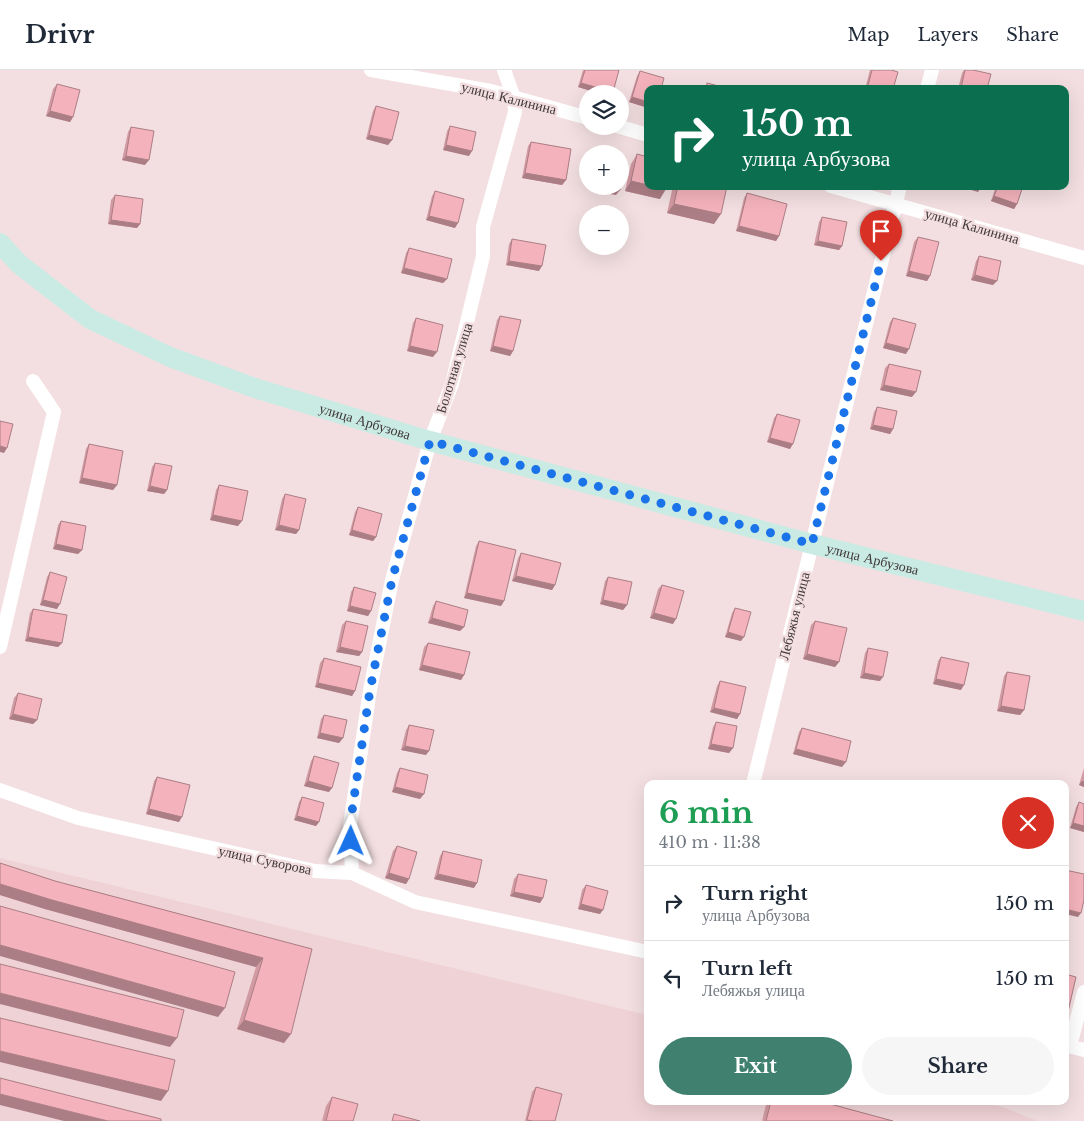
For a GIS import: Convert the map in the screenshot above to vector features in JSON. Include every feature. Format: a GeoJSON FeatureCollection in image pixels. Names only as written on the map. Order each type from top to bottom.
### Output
{"type":"FeatureCollection","features":[{"type":"Feature","properties":{"kind":"street","name":"улица Калинина"},"geometry":{"type":"LineString","coordinates":[[371,70],[491,91],[579,116]]}},
{"type":"Feature","properties":{"kind":"street","name":"Болотная улица"},"geometry":{"type":"LineString","coordinates":[[352,873],[350,825],[370,690],[392,580],[430,441],[452,384],[483,256],[483,227],[515,112],[514,98],[504,70]]}},
{"type":"Feature","properties":{"kind":"street"},"geometry":{"type":"LineString","coordinates":[[927,85],[932,70]]}},
{"type":"Feature","properties":{"kind":"street"},"geometry":{"type":"LineString","coordinates":[[629,130],[644,134]]}},
{"type":"Feature","properties":{"kind":"street","name":"улица Калинина"},"geometry":{"type":"LineString","coordinates":[[845,190],[1084,258]]}},
{"type":"Feature","properties":{"kind":"street","name":"Лебяжья улица"},"geometry":{"type":"LineString","coordinates":[[753,780],[899,190]]}},
{"type":"Feature","properties":{"kind":"street","name":"улица Арбузова"},"geometry":{"type":"LineString","coordinates":[[0,242],[19,264],[90,319],[170,357],[255,388],[430,441],[812,544],[1084,611]]}},
{"type":"Feature","properties":{"kind":"street"},"geometry":{"type":"LineString","coordinates":[[0,647],[54,412],[33,381]]}},
{"type":"Feature","properties":{"kind":"street","name":"улица Суворова"},"geometry":{"type":"LineString","coordinates":[[0,790],[87,820],[315,871],[352,873],[415,902],[644,951]]}},
{"type":"Feature","properties":{"kind":"street"},"geometry":{"type":"LineString","coordinates":[[1069,1040],[1084,992]]}},
{"type":"Feature","properties":{"kind":"street"},"geometry":{"type":"LineString","coordinates":[[1069,1046],[1084,1050]]}},
{"type":"Feature","properties":{"kind":"shaded area"},"geometry":{"type":"Polygon","coordinates":[[[0,858],[644,1014],[644,1105],[996,1105],[1037,1121],[0,1121],[0,858]]]}},
{"type":"Feature","properties":{"kind":"building"},"geometry":{"type":"Polygon","coordinates":[[[585,70],[619,70],[615,85],[588,85],[581,83],[585,70]]]}},
{"type":"Feature","properties":{"kind":"building"},"geometry":{"type":"Polygon","coordinates":[[[872,70],[898,72],[894,85],[868,85],[872,70]]]}},
{"type":"Feature","properties":{"kind":"building"},"geometry":{"type":"Polygon","coordinates":[[[965,70],[991,74],[988,85],[962,85],[965,70]]]}},
{"type":"Feature","properties":{"kind":"building"},"geometry":{"type":"Polygon","coordinates":[[[640,71],[664,78],[662,85],[644,85],[644,101],[632,97],[640,71]]]}},
{"type":"Feature","properties":{"kind":"building"},"geometry":{"type":"Polygon","coordinates":[[[57,84],[80,90],[73,117],[50,111],[57,84]]]}},
{"type":"Feature","properties":{"kind":"building"},"geometry":{"type":"Polygon","coordinates":[[[376,106],[399,112],[392,140],[369,135],[376,106]]]}},
{"type":"Feature","properties":{"kind":"building"},"geometry":{"type":"Polygon","coordinates":[[[450,126],[476,132],[472,151],[446,145],[450,126]]]}},
{"type":"Feature","properties":{"kind":"building"},"geometry":{"type":"Polygon","coordinates":[[[131,127],[154,131],[149,160],[126,156],[131,127]]]}},
{"type":"Feature","properties":{"kind":"building"},"geometry":{"type":"Polygon","coordinates":[[[531,142],[571,149],[566,180],[525,173],[531,142]]]}},
{"type":"Feature","properties":{"kind":"building"},"geometry":{"type":"Polygon","coordinates":[[[637,154],[644,156],[644,184],[631,181],[637,154]]]}},
{"type":"Feature","properties":{"kind":"building"},"geometry":{"type":"Polygon","coordinates":[[[677,190],[726,190],[721,214],[674,204],[677,190]]]}},
{"type":"Feature","properties":{"kind":"building"},"geometry":{"type":"Polygon","coordinates":[[[996,190],[1022,190],[1017,204],[994,196],[996,190]]]}},
{"type":"Feature","properties":{"kind":"building"},"geometry":{"type":"Polygon","coordinates":[[[435,191],[464,199],[458,223],[429,216],[435,191]]]}},
{"type":"Feature","properties":{"kind":"building"},"geometry":{"type":"Polygon","coordinates":[[[747,193],[787,204],[779,236],[739,226],[747,193]]]}},
{"type":"Feature","properties":{"kind":"building"},"geometry":{"type":"Polygon","coordinates":[[[115,195],[143,199],[140,224],[111,220],[115,195]]]}},
{"type":"Feature","properties":{"kind":"building"},"geometry":{"type":"Polygon","coordinates":[[[822,217],[847,222],[842,246],[818,241],[822,217]]]}},
{"type":"Feature","properties":{"kind":"building"},"geometry":{"type":"Polygon","coordinates":[[[918,237],[939,242],[930,276],[909,271],[918,237]]]}},
{"type":"Feature","properties":{"kind":"building"},"geometry":{"type":"Polygon","coordinates":[[[512,239],[546,245],[542,266],[509,261],[512,239]]]}},
{"type":"Feature","properties":{"kind":"building"},"geometry":{"type":"Polygon","coordinates":[[[409,248],[452,259],[447,279],[404,268],[409,248]]]}},
{"type":"Feature","properties":{"kind":"building"},"geometry":{"type":"Polygon","coordinates":[[[979,256],[1001,261],[997,281],[975,275],[979,256]]]}},
{"type":"Feature","properties":{"kind":"building"},"geometry":{"type":"Polygon","coordinates":[[[500,316],[521,320],[513,351],[493,346],[500,316]]]}},
{"type":"Feature","properties":{"kind":"building"},"geometry":{"type":"Polygon","coordinates":[[[416,318],[443,325],[437,352],[410,346],[416,318]]]}},
{"type":"Feature","properties":{"kind":"building"},"geometry":{"type":"Polygon","coordinates":[[[893,318],[916,324],[909,349],[886,343],[893,318]]]}},
{"type":"Feature","properties":{"kind":"building"},"geometry":{"type":"Polygon","coordinates":[[[889,364],[921,371],[916,392],[884,385],[889,364]]]}},
{"type":"Feature","properties":{"kind":"building"},"geometry":{"type":"Polygon","coordinates":[[[877,407],[897,411],[893,429],[873,425],[877,407]]]}},
{"type":"Feature","properties":{"kind":"building"},"geometry":{"type":"Polygon","coordinates":[[[777,414],[800,420],[793,444],[770,438],[777,414]]]}},
{"type":"Feature","properties":{"kind":"building"},"geometry":{"type":"Polygon","coordinates":[[[0,421],[13,424],[7,448],[0,446],[0,421]]]}},
{"type":"Feature","properties":{"kind":"building"},"geometry":{"type":"Polygon","coordinates":[[[89,444],[123,451],[117,485],[82,478],[89,444]]]}},
{"type":"Feature","properties":{"kind":"building"},"geometry":{"type":"Polygon","coordinates":[[[155,463],[172,466],[167,490],[150,486],[155,463]]]}},
{"type":"Feature","properties":{"kind":"building"},"geometry":{"type":"Polygon","coordinates":[[[219,485],[248,491],[242,521],[213,515],[219,485]]]}},
{"type":"Feature","properties":{"kind":"building"},"geometry":{"type":"Polygon","coordinates":[[[285,494],[306,499],[299,530],[279,525],[285,494]]]}},
{"type":"Feature","properties":{"kind":"building"},"geometry":{"type":"Polygon","coordinates":[[[358,507],[382,514],[376,537],[352,530],[358,507]]]}},
{"type":"Feature","properties":{"kind":"building"},"geometry":{"type":"Polygon","coordinates":[[[61,521],[86,526],[82,550],[56,544],[61,521]]]}},
{"type":"Feature","properties":{"kind":"building"},"geometry":{"type":"Polygon","coordinates":[[[479,541],[516,550],[504,601],[467,593],[479,541]]]}},
{"type":"Feature","properties":{"kind":"building"},"geometry":{"type":"Polygon","coordinates":[[[521,553],[561,563],[555,585],[516,576],[521,553]]]}},
{"type":"Feature","properties":{"kind":"building"},"geometry":{"type":"Polygon","coordinates":[[[50,572],[67,577],[60,604],[43,600],[50,572]]]}},
{"type":"Feature","properties":{"kind":"building"},"geometry":{"type":"Polygon","coordinates":[[[608,577],[632,582],[627,605],[603,600],[608,577]]]}},
{"type":"Feature","properties":{"kind":"building"},"geometry":{"type":"Polygon","coordinates":[[[662,585],[684,591],[676,619],[654,613],[662,585]]]}},
{"type":"Feature","properties":{"kind":"building"},"geometry":{"type":"Polygon","coordinates":[[[354,587],[376,593],[371,611],[350,606],[354,587]]]}},
{"type":"Feature","properties":{"kind":"building"},"geometry":{"type":"Polygon","coordinates":[[[436,601],[468,610],[464,627],[432,618],[436,601]]]}},
{"type":"Feature","properties":{"kind":"building"},"geometry":{"type":"Polygon","coordinates":[[[735,608],[751,612],[744,637],[728,632],[735,608]]]}},
{"type":"Feature","properties":{"kind":"building"},"geometry":{"type":"Polygon","coordinates":[[[33,609],[67,615],[62,643],[28,637],[33,609]]]}},
{"type":"Feature","properties":{"kind":"building"},"geometry":{"type":"Polygon","coordinates":[[[346,621],[368,626],[362,652],[340,647],[346,621]]]}},
{"type":"Feature","properties":{"kind":"building"},"geometry":{"type":"Polygon","coordinates":[[[815,621],[847,628],[839,662],[807,654],[815,621]]]}},
{"type":"Feature","properties":{"kind":"building"},"geometry":{"type":"Polygon","coordinates":[[[428,643],[470,652],[464,675],[422,665],[428,643]]]}},
{"type":"Feature","properties":{"kind":"building"},"geometry":{"type":"Polygon","coordinates":[[[868,648],[888,652],[883,677],[864,673],[868,648]]]}},
{"type":"Feature","properties":{"kind":"building"},"geometry":{"type":"Polygon","coordinates":[[[941,657],[969,663],[964,685],[936,679],[941,657]]]}},
{"type":"Feature","properties":{"kind":"building"},"geometry":{"type":"Polygon","coordinates":[[[324,658],[361,667],[355,691],[318,683],[324,658]]]}},
{"type":"Feature","properties":{"kind":"building"},"geometry":{"type":"Polygon","coordinates":[[[1007,672],[1030,676],[1024,710],[1001,706],[1007,672]]]}},
{"type":"Feature","properties":{"kind":"building"},"geometry":{"type":"Polygon","coordinates":[[[720,681],[746,687],[740,714],[714,708],[720,681]]]}},
{"type":"Feature","properties":{"kind":"building"},"geometry":{"type":"Polygon","coordinates":[[[18,693],[42,699],[37,720],[13,714],[18,693]]]}},
{"type":"Feature","properties":{"kind":"building"},"geometry":{"type":"Polygon","coordinates":[[[324,715],[347,720],[343,738],[320,733],[324,715]]]}},
{"type":"Feature","properties":{"kind":"building"},"geometry":{"type":"Polygon","coordinates":[[[716,722],[737,726],[733,748],[711,744],[716,722]]]}},
{"type":"Feature","properties":{"kind":"building"},"geometry":{"type":"Polygon","coordinates":[[[409,725],[434,730],[429,751],[405,746],[409,725]]]}},
{"type":"Feature","properties":{"kind":"building"},"geometry":{"type":"Polygon","coordinates":[[[802,728],[851,741],[846,762],[796,749],[802,728]]]}},
{"type":"Feature","properties":{"kind":"building"},"geometry":{"type":"Polygon","coordinates":[[[314,756],[339,763],[332,788],[308,781],[314,756]]]}},
{"type":"Feature","properties":{"kind":"building"},"geometry":{"type":"Polygon","coordinates":[[[400,768],[428,775],[424,794],[395,787],[400,768]]]}},
{"type":"Feature","properties":{"kind":"building"},"geometry":{"type":"Polygon","coordinates":[[[157,777],[190,785],[182,817],[149,809],[157,777]]]}},
{"type":"Feature","properties":{"kind":"building"},"geometry":{"type":"Polygon","coordinates":[[[302,797],[324,803],[319,822],[297,816],[302,797]]]}},
{"type":"Feature","properties":{"kind":"building"},"geometry":{"type":"Polygon","coordinates":[[[1079,802],[1084,804],[1084,826],[1073,823],[1079,802]]]}},
{"type":"Feature","properties":{"kind":"building"},"geometry":{"type":"Polygon","coordinates":[[[397,846],[417,852],[409,879],[389,873],[397,846]]]}},
{"type":"Feature","properties":{"kind":"building"},"geometry":{"type":"Polygon","coordinates":[[[443,851],[482,860],[477,883],[438,874],[443,851]]]}},
{"type":"Feature","properties":{"kind":"building"},"geometry":{"type":"Polygon","coordinates":[[[0,863],[55,881],[312,949],[291,1034],[244,1020],[263,958],[0,884],[0,863]]]}},
{"type":"Feature","properties":{"kind":"building"},"geometry":{"type":"Polygon","coordinates":[[[1069,871],[1084,874],[1084,900],[1081,913],[1069,910],[1069,871]]]}},
{"type":"Feature","properties":{"kind":"building"},"geometry":{"type":"Polygon","coordinates":[[[518,874],[547,880],[543,898],[514,892],[518,874]]]}},
{"type":"Feature","properties":{"kind":"building"},"geometry":{"type":"Polygon","coordinates":[[[586,885],[608,891],[603,910],[581,904],[586,885]]]}},
{"type":"Feature","properties":{"kind":"building"},"geometry":{"type":"Polygon","coordinates":[[[0,906],[235,972],[225,1008],[0,945],[0,906]]]}},
{"type":"Feature","properties":{"kind":"building"},"geometry":{"type":"Polygon","coordinates":[[[0,964],[184,1010],[177,1038],[0,993],[0,964]]]}},
{"type":"Feature","properties":{"kind":"building"},"geometry":{"type":"Polygon","coordinates":[[[1069,975],[1076,977],[1069,1008],[1069,975]]]}},
{"type":"Feature","properties":{"kind":"building"},"geometry":{"type":"Polygon","coordinates":[[[0,1018],[175,1060],[168,1091],[0,1051],[0,1018]]]}},
{"type":"Feature","properties":{"kind":"building"},"geometry":{"type":"Polygon","coordinates":[[[0,1078],[161,1119],[161,1121],[108,1121],[0,1094],[0,1078]]]}},
{"type":"Feature","properties":{"kind":"building"},"geometry":{"type":"Polygon","coordinates":[[[536,1087],[562,1094],[555,1121],[527,1120],[536,1087]]]}},
{"type":"Feature","properties":{"kind":"building"},"geometry":{"type":"Polygon","coordinates":[[[332,1097],[358,1104],[353,1121],[326,1121],[332,1097]]]}},
{"type":"Feature","properties":{"kind":"building"},"geometry":{"type":"Polygon","coordinates":[[[770,1105],[834,1105],[893,1121],[766,1121],[770,1105]]]}},
{"type":"Feature","properties":{"kind":"building"},"geometry":{"type":"Polygon","coordinates":[[[394,1114],[420,1121],[392,1121],[394,1114]]]}},
{"type":"Feature","properties":{"kind":"route"},"geometry":{"type":"LineString","coordinates":[[351,841],[350,825],[370,690],[392,580],[430,441],[812,544],[881,261]]}}]}
